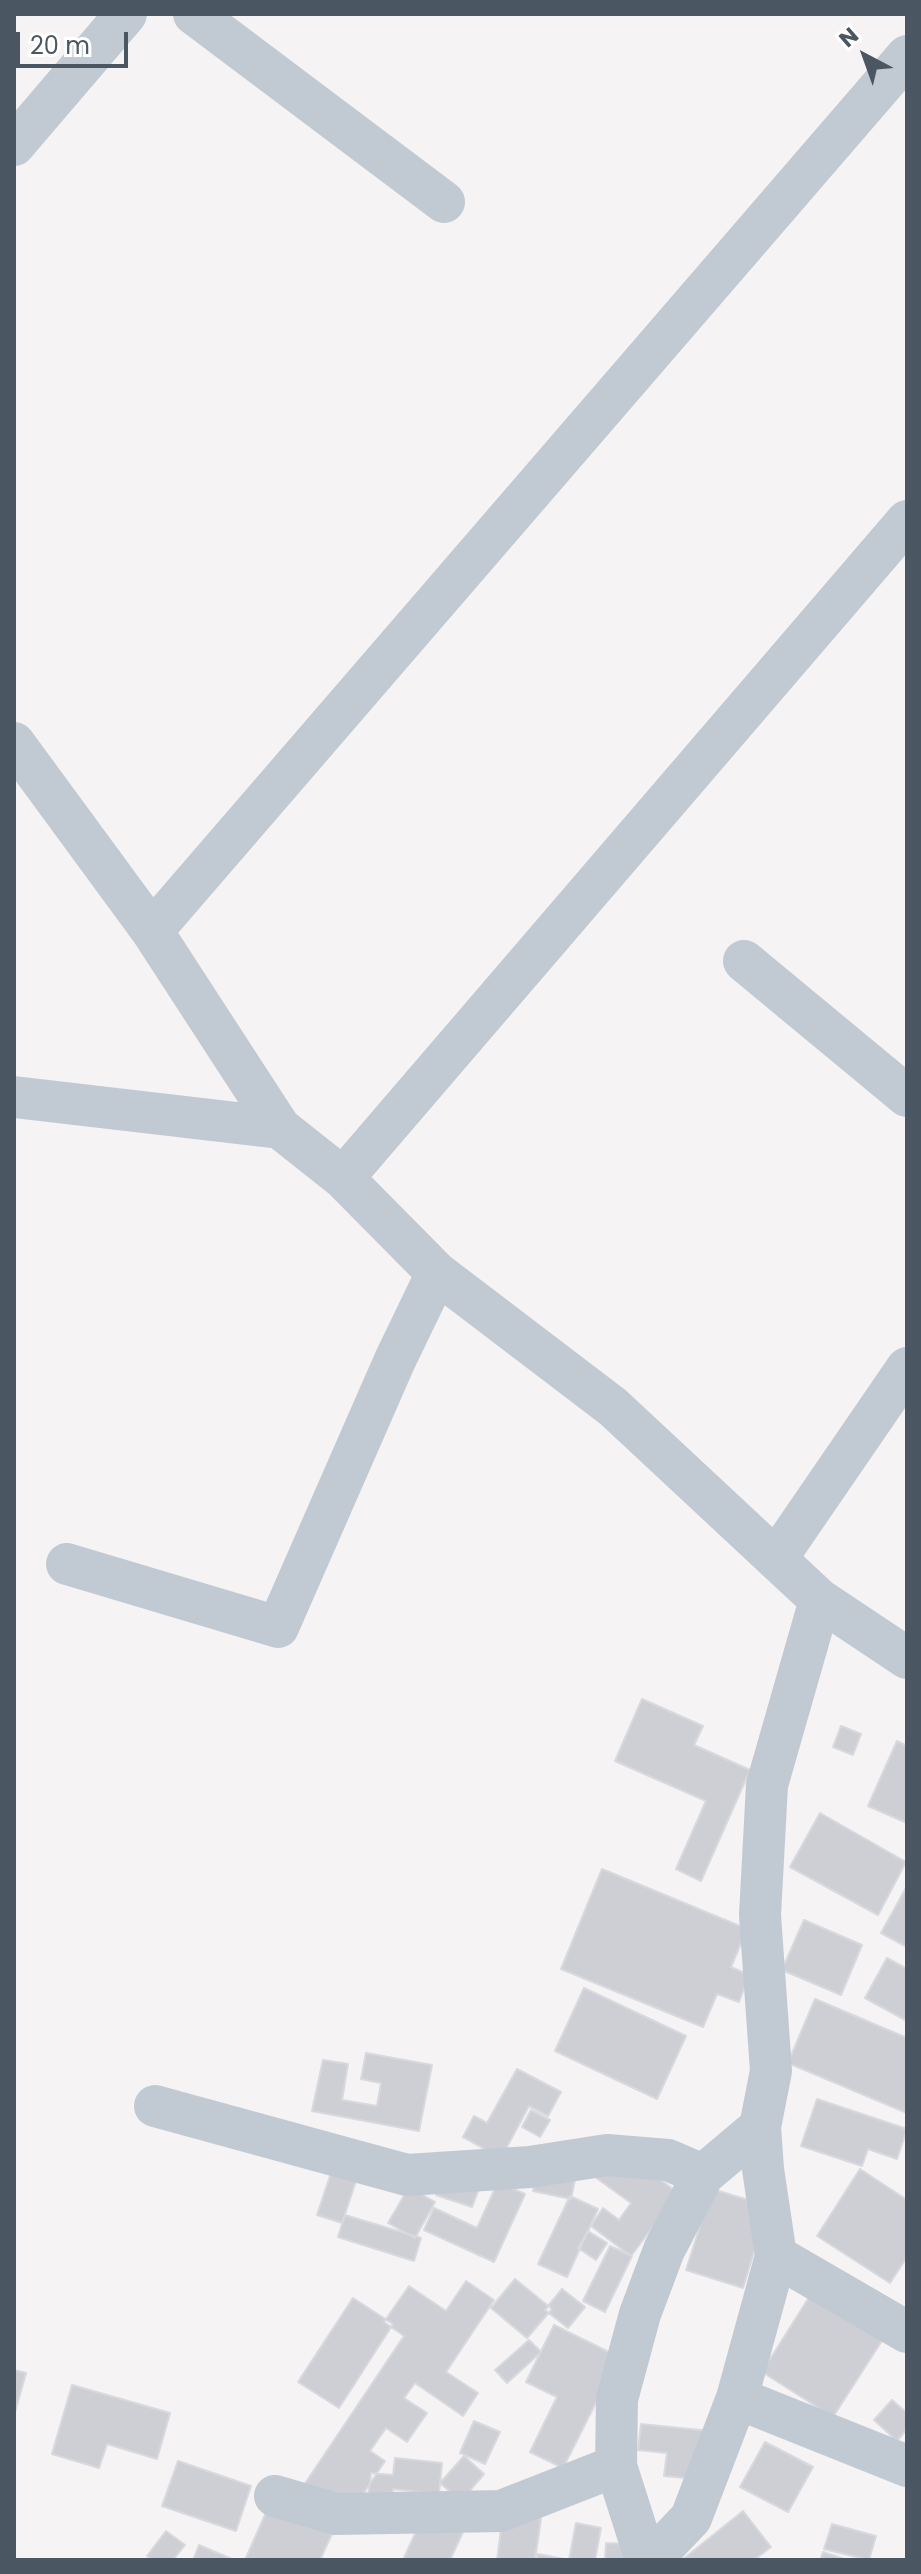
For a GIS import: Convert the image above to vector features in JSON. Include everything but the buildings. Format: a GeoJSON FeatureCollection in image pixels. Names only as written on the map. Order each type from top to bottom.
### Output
{"type":"FeatureCollection","features":[{"type":"Feature","properties":{"kind":"street"},"geometry":{"type":"LineString","coordinates":[[14,145],[126,14]]}},
{"type":"Feature","properties":{"kind":"street"},"geometry":{"type":"LineString","coordinates":[[194,14],[444,202]]}},
{"type":"Feature","properties":{"kind":"street"},"geometry":{"type":"LineString","coordinates":[[152,931],[907,56]]}},
{"type":"Feature","properties":{"kind":"street"},"geometry":{"type":"LineString","coordinates":[[343,1178],[907,521]]}},
{"type":"Feature","properties":{"kind":"street"},"geometry":{"type":"LineString","coordinates":[[14,743],[152,931],[280,1128],[343,1178],[437,1273],[613,1407],[820,1600],[907,1658]]}},
{"type":"Feature","properties":{"kind":"street"},"geometry":{"type":"LineString","coordinates":[[744,961],[907,1096]]}},
{"type":"Feature","properties":{"kind":"street"},"geometry":{"type":"LineString","coordinates":[[14,1097],[280,1128]]}},
{"type":"Feature","properties":{"kind":"street"},"geometry":{"type":"LineString","coordinates":[[67,1564],[278,1627],[395,1360],[437,1273]]}},
{"type":"Feature","properties":{"kind":"street"},"geometry":{"type":"LineString","coordinates":[[776,1559],[907,1368]]}},
{"type":"Feature","properties":{"kind":"street"},"geometry":{"type":"LineString","coordinates":[[760,2127],[703,2175],[664,2250],[640,2314],[617,2399],[616,2466],[649,2560],[691,2518],[737,2398],[776,2256],[760,2127],[771,2071],[760,1915],[767,1785],[820,1600]]}},
{"type":"Feature","properties":{"kind":"street"},"geometry":{"type":"LineString","coordinates":[[155,2106],[407,2175],[530,2167],[607,2155],[668,2160],[703,2175]]}},
{"type":"Feature","properties":{"kind":"street"},"geometry":{"type":"LineString","coordinates":[[776,2256],[907,2332]]}},
{"type":"Feature","properties":{"kind":"street"},"geometry":{"type":"LineString","coordinates":[[737,2398],[907,2466]]}},
{"type":"Feature","properties":{"kind":"street"},"geometry":{"type":"LineString","coordinates":[[275,2496],[336,2514],[501,2511],[616,2466]]}}]}
